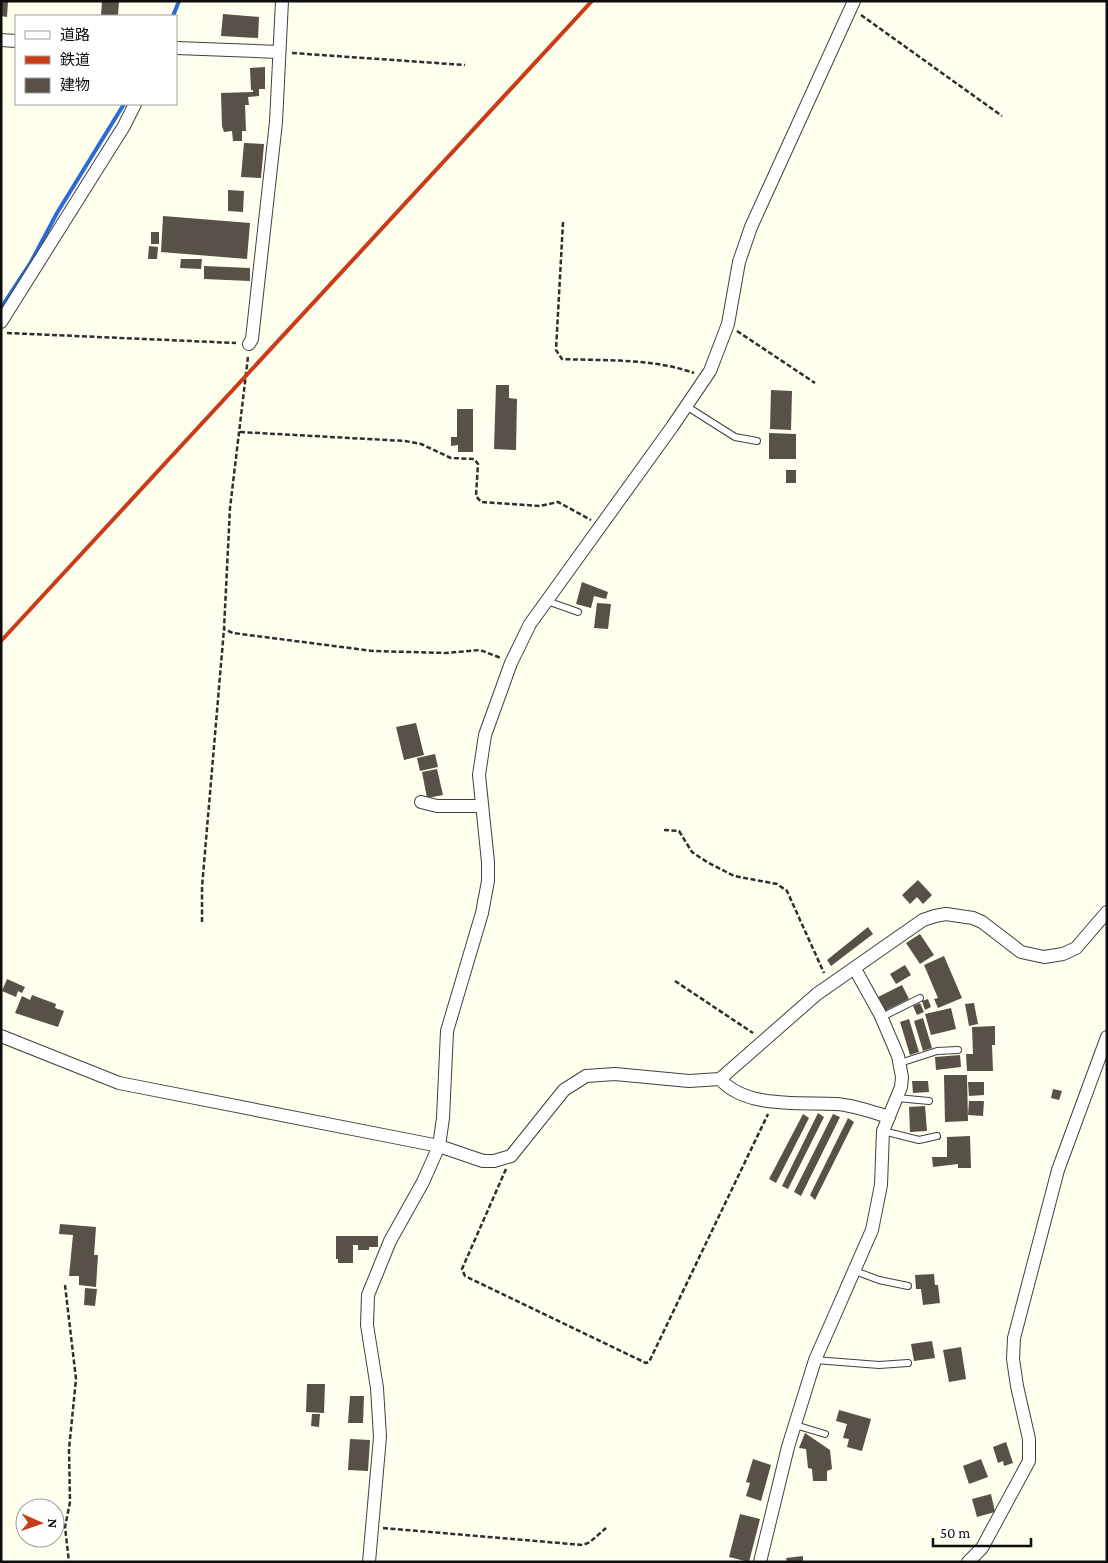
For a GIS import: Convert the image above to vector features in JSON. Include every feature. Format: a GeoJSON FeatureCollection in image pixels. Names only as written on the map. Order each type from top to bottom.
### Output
{"type":"FeatureCollection","features":[{"type":"Feature","properties":{"kind":"street"},"geometry":{"type":"LineString","coordinates":[[249,344],[252,339],[276,122],[282,1]]}},
{"type":"Feature","properties":{"kind":"street"},"geometry":{"type":"LineString","coordinates":[[369,1562],[380,1437],[377,1388],[367,1325],[368,1295],[390,1241],[423,1182],[439,1146],[448,1023],[482,913],[488,881],[488,862],[479,775],[480,756],[485,735],[511,663],[530,624],[686,406],[706,377],[718,355],[728,324],[739,262],[752,227],[853,5]]}},
{"type":"Feature","properties":{"kind":"street"},"geometry":{"type":"LineString","coordinates":[[1,40],[15,41]]}},
{"type":"Feature","properties":{"kind":"street"},"geometry":{"type":"LineString","coordinates":[[178,48],[279,52]]}},
{"type":"Feature","properties":{"kind":"street"},"geometry":{"type":"LineString","coordinates":[[1,322],[124,126],[134,105]]}},
{"type":"Feature","properties":{"kind":"street"},"geometry":{"type":"LineString","coordinates":[[421,802],[437,806],[482,806]]}},
{"type":"Feature","properties":{"kind":"street"},"geometry":{"type":"LineString","coordinates":[[1,1036],[119,1083],[439,1146],[483,1161],[494,1161],[512,1156],[564,1090],[586,1076],[615,1074],[689,1080],[720,1079],[763,1040],[830,986],[923,920],[946,914],[973,918],[982,922],[1021,952],[1044,957],[1063,954],[1076,948],[1107,912]]}},
{"type":"Feature","properties":{"kind":"street"},"geometry":{"type":"LineString","coordinates":[[760,1562],[794,1425],[815,1360],[872,1230],[879,1202],[883,1131],[897,1098],[902,1076],[900,1063],[882,1018],[855,969]]}},
{"type":"Feature","properties":{"kind":"street"},"geometry":{"type":"LineString","coordinates":[[968,1562],[982,1548],[1029,1461],[1029,1439],[1017,1386],[1013,1358],[1014,1338],[1058,1170],[1107,1037]]}},
{"type":"Feature","properties":{"kind":"street"},"geometry":{"type":"LineString","coordinates":[[720,1079],[732,1090],[773,1103],[836,1104],[889,1117]]}},
{"type":"Feature","properties":{"kind":"lane"},"geometry":{"type":"LineString","coordinates":[[686,406],[735,437],[758,441]]}},
{"type":"Feature","properties":{"kind":"lane"},"geometry":{"type":"LineString","coordinates":[[546,601],[578,612]]}},
{"type":"Feature","properties":{"kind":"lane"},"geometry":{"type":"LineString","coordinates":[[882,1018],[920,998]]}},
{"type":"Feature","properties":{"kind":"lane"},"geometry":{"type":"LineString","coordinates":[[900,1063],[937,1051],[958,1050]]}},
{"type":"Feature","properties":{"kind":"lane"},"geometry":{"type":"LineString","coordinates":[[897,1098],[929,1101]]}},
{"type":"Feature","properties":{"kind":"lane"},"geometry":{"type":"LineString","coordinates":[[883,1131],[919,1140],[937,1136]]}},
{"type":"Feature","properties":{"kind":"lane"},"geometry":{"type":"LineString","coordinates":[[855,1271],[879,1280],[908,1286]]}},
{"type":"Feature","properties":{"kind":"lane"},"geometry":{"type":"LineString","coordinates":[[815,1360],[879,1365],[908,1363]]}},
{"type":"Feature","properties":{"kind":"lane"},"geometry":{"type":"LineString","coordinates":[[794,1425],[825,1434]]}},
{"type":"Feature","properties":{"kind":"path"},"geometry":{"type":"LineString","coordinates":[[853,5],[1002,116]]}},
{"type":"Feature","properties":{"kind":"path"},"geometry":{"type":"LineString","coordinates":[[279,52],[465,66]]}},
{"type":"Feature","properties":{"kind":"path"},"geometry":{"type":"LineString","coordinates":[[563,222],[556,350],[562,359],[672,365],[706,377]]}},
{"type":"Feature","properties":{"kind":"path"},"geometry":{"type":"LineString","coordinates":[[728,324],[815,384]]}},
{"type":"Feature","properties":{"kind":"path"},"geometry":{"type":"LineString","coordinates":[[1,333],[249,344],[230,508],[224,629],[202,887],[202,922]]}},
{"type":"Feature","properties":{"kind":"path"},"geometry":{"type":"LineString","coordinates":[[240,432],[405,441],[421,444],[450,458],[474,459],[478,464],[476,496],[481,502],[540,506],[558,502],[601,526]]}},
{"type":"Feature","properties":{"kind":"path"},"geometry":{"type":"LineString","coordinates":[[224,629],[233,634],[373,651],[446,653],[480,650],[511,663]]}},
{"type":"Feature","properties":{"kind":"path"},"geometry":{"type":"LineString","coordinates":[[664,830],[679,831],[692,852],[734,876],[777,884],[787,891],[830,986]]}},
{"type":"Feature","properties":{"kind":"path"},"geometry":{"type":"LineString","coordinates":[[676,981],[763,1040]]}},
{"type":"Feature","properties":{"kind":"path"},"geometry":{"type":"LineString","coordinates":[[512,1156],[462,1269],[464,1276],[646,1363],[649,1362],[773,1103]]}},
{"type":"Feature","properties":{"kind":"path"},"geometry":{"type":"LineString","coordinates":[[64,1285],[76,1379],[70,1442],[70,1507],[65,1527],[68,1562]]}},
{"type":"Feature","properties":{"kind":"path"},"geometry":{"type":"LineString","coordinates":[[372,1527],[583,1545],[590,1542],[606,1528]]}},
{"type":"Feature","properties":{"kind":"building"},"geometry":{"type":"Polygon","coordinates":[[[1,1],[8,1],[7,17],[1,16],[1,1]]]}},
{"type":"Feature","properties":{"kind":"building"},"geometry":{"type":"Polygon","coordinates":[[[102,1],[119,1],[118,15],[101,15],[102,1]]]}},
{"type":"Feature","properties":{"kind":"building"},"geometry":{"type":"Polygon","coordinates":[[[223,14],[259,17],[258,38],[221,36],[223,14]]]}},
{"type":"Feature","properties":{"kind":"building"},"geometry":{"type":"Polygon","coordinates":[[[265,67],[265,89],[259,89],[259,96],[248,97],[249,105],[245,105],[246,131],[242,131],[242,141],[233,141],[232,131],[224,132],[222,126],[221,93],[253,92],[251,90],[250,68],[265,67]]]}},
{"type":"Feature","properties":{"kind":"building"},"geometry":{"type":"Polygon","coordinates":[[[244,143],[264,144],[261,178],[241,177],[244,143]]]}},
{"type":"Feature","properties":{"kind":"building"},"geometry":{"type":"Polygon","coordinates":[[[228,190],[244,191],[243,212],[228,211],[228,190]]]}},
{"type":"Feature","properties":{"kind":"building"},"geometry":{"type":"Polygon","coordinates":[[[163,216],[250,223],[247,259],[161,252],[163,216]]]}},
{"type":"Feature","properties":{"kind":"building"},"geometry":{"type":"Polygon","coordinates":[[[151,232],[159,232],[159,244],[151,244],[151,232]]]}},
{"type":"Feature","properties":{"kind":"building"},"geometry":{"type":"Polygon","coordinates":[[[149,246],[158,247],[157,259],[148,259],[149,246]]]}},
{"type":"Feature","properties":{"kind":"building"},"geometry":{"type":"Polygon","coordinates":[[[181,259],[202,259],[201,269],[180,268],[181,259]]]}},
{"type":"Feature","properties":{"kind":"building"},"geometry":{"type":"Polygon","coordinates":[[[204,266],[250,268],[250,281],[204,279],[204,266]]]}},
{"type":"Feature","properties":{"kind":"building"},"geometry":{"type":"Polygon","coordinates":[[[496,385],[509,385],[509,398],[517,399],[516,450],[494,449],[496,385]]]}},
{"type":"Feature","properties":{"kind":"building"},"geometry":{"type":"Polygon","coordinates":[[[771,390],[792,391],[791,430],[770,429],[771,390]]]}},
{"type":"Feature","properties":{"kind":"building"},"geometry":{"type":"Polygon","coordinates":[[[457,409],[473,409],[473,452],[458,452],[458,445],[451,446],[451,437],[457,437],[457,409]]]}},
{"type":"Feature","properties":{"kind":"building"},"geometry":{"type":"Polygon","coordinates":[[[769,433],[796,434],[796,459],[769,459],[769,433]]]}},
{"type":"Feature","properties":{"kind":"building"},"geometry":{"type":"Polygon","coordinates":[[[786,470],[796,470],[796,483],[786,483],[786,470]]]}},
{"type":"Feature","properties":{"kind":"building"},"geometry":{"type":"Polygon","coordinates":[[[582,582],[608,592],[606,599],[594,596],[591,608],[576,604],[582,582]]]}},
{"type":"Feature","properties":{"kind":"building"},"geometry":{"type":"Polygon","coordinates":[[[597,603],[611,604],[608,629],[594,628],[597,603]]]}},
{"type":"Feature","properties":{"kind":"building"},"geometry":{"type":"Polygon","coordinates":[[[416,723],[424,755],[404,760],[396,727],[416,723]]]}},
{"type":"Feature","properties":{"kind":"building"},"geometry":{"type":"Polygon","coordinates":[[[435,754],[438,767],[420,771],[417,758],[435,754]]]}},
{"type":"Feature","properties":{"kind":"building"},"geometry":{"type":"Polygon","coordinates":[[[437,769],[443,795],[427,798],[422,772],[437,769]]]}},
{"type":"Feature","properties":{"kind":"building"},"geometry":{"type":"Polygon","coordinates":[[[918,880],[932,895],[923,904],[917,897],[910,904],[902,895],[918,880]]]}},
{"type":"Feature","properties":{"kind":"building"},"geometry":{"type":"Polygon","coordinates":[[[868,927],[873,934],[831,966],[827,960],[868,927]]]}},
{"type":"Feature","properties":{"kind":"building"},"geometry":{"type":"Polygon","coordinates":[[[920,934],[934,955],[920,964],[906,943],[920,934]]]}},
{"type":"Feature","properties":{"kind":"building"},"geometry":{"type":"Polygon","coordinates":[[[944,956],[962,998],[938,1008],[934,999],[938,998],[924,965],[944,956]]]}},
{"type":"Feature","properties":{"kind":"building"},"geometry":{"type":"Polygon","coordinates":[[[905,965],[911,975],[896,984],[890,974],[905,965]]]}},
{"type":"Feature","properties":{"kind":"building"},"geometry":{"type":"Polygon","coordinates":[[[7,979],[25,987],[22,993],[18,991],[16,997],[2,991],[7,979]]]}},
{"type":"Feature","properties":{"kind":"building"},"geometry":{"type":"Polygon","coordinates":[[[902,985],[909,999],[885,1011],[878,997],[902,985]]]}},
{"type":"Feature","properties":{"kind":"building"},"geometry":{"type":"Polygon","coordinates":[[[32,995],[56,1004],[55,1008],[64,1011],[58,1027],[15,1013],[22,996],[30,1000],[32,995]]]}},
{"type":"Feature","properties":{"kind":"building"},"geometry":{"type":"Polygon","coordinates":[[[928,999],[931,1007],[925,1010],[922,1001],[928,999]]]}},
{"type":"Feature","properties":{"kind":"building"},"geometry":{"type":"Polygon","coordinates":[[[920,1003],[924,1012],[917,1015],[913,1006],[920,1003]]]}},
{"type":"Feature","properties":{"kind":"building"},"geometry":{"type":"Polygon","coordinates":[[[974,1003],[978,1024],[969,1026],[965,1004],[974,1003]]]}},
{"type":"Feature","properties":{"kind":"building"},"geometry":{"type":"Polygon","coordinates":[[[951,1008],[956,1029],[931,1035],[925,1014],[951,1008]]]}},
{"type":"Feature","properties":{"kind":"building"},"geometry":{"type":"Polygon","coordinates":[[[923,1018],[932,1048],[923,1051],[914,1021],[923,1018]]]}},
{"type":"Feature","properties":{"kind":"building"},"geometry":{"type":"Polygon","coordinates":[[[909,1019],[919,1052],[910,1055],[900,1022],[909,1019]]]}},
{"type":"Feature","properties":{"kind":"building"},"geometry":{"type":"Polygon","coordinates":[[[995,1026],[995,1045],[992,1045],[993,1071],[967,1071],[966,1054],[973,1054],[972,1027],[995,1026]]]}},
{"type":"Feature","properties":{"kind":"building"},"geometry":{"type":"Polygon","coordinates":[[[960,1055],[961,1067],[936,1070],[935,1057],[960,1055]]]}},
{"type":"Feature","properties":{"kind":"building"},"geometry":{"type":"Polygon","coordinates":[[[944,1075],[967,1075],[968,1121],[945,1122],[944,1075]]]}},
{"type":"Feature","properties":{"kind":"building"},"geometry":{"type":"Polygon","coordinates":[[[912,1081],[928,1081],[929,1092],[913,1093],[912,1081]]]}},
{"type":"Feature","properties":{"kind":"building"},"geometry":{"type":"Polygon","coordinates":[[[968,1082],[984,1082],[984,1095],[969,1096],[968,1082]]]}},
{"type":"Feature","properties":{"kind":"building"},"geometry":{"type":"Polygon","coordinates":[[[1053,1089],[1062,1091],[1059,1100],[1051,1098],[1053,1089]]]}},
{"type":"Feature","properties":{"kind":"building"},"geometry":{"type":"Polygon","coordinates":[[[969,1101],[984,1101],[983,1116],[968,1115],[969,1101]]]}},
{"type":"Feature","properties":{"kind":"building"},"geometry":{"type":"Polygon","coordinates":[[[925,1106],[927,1131],[910,1132],[909,1107],[925,1106]]]}},
{"type":"Feature","properties":{"kind":"building"},"geometry":{"type":"Polygon","coordinates":[[[818,1113],[824,1117],[788,1189],[782,1186],[818,1113]]]}},
{"type":"Feature","properties":{"kind":"building"},"geometry":{"type":"Polygon","coordinates":[[[803,1114],[809,1118],[776,1183],[769,1179],[803,1114]]]}},
{"type":"Feature","properties":{"kind":"building"},"geometry":{"type":"Polygon","coordinates":[[[833,1114],[840,1117],[801,1196],[794,1192],[833,1114]]]}},
{"type":"Feature","properties":{"kind":"building"},"geometry":{"type":"Polygon","coordinates":[[[848,1118],[854,1122],[815,1200],[810,1195],[848,1118]]]}},
{"type":"Feature","properties":{"kind":"building"},"geometry":{"type":"Polygon","coordinates":[[[970,1136],[971,1168],[958,1168],[958,1164],[933,1167],[932,1157],[947,1157],[947,1137],[970,1136]]]}},
{"type":"Feature","properties":{"kind":"building"},"geometry":{"type":"Polygon","coordinates":[[[60,1224],[96,1227],[94,1255],[98,1255],[96,1287],[79,1285],[79,1276],[69,1276],[73,1235],[59,1234],[60,1224]]]}},
{"type":"Feature","properties":{"kind":"building"},"geometry":{"type":"Polygon","coordinates":[[[336,1236],[378,1236],[378,1247],[369,1247],[369,1250],[358,1250],[358,1245],[353,1245],[353,1263],[338,1263],[338,1259],[336,1259],[336,1236]]]}},
{"type":"Feature","properties":{"kind":"building"},"geometry":{"type":"Polygon","coordinates":[[[934,1274],[935,1285],[938,1285],[940,1303],[923,1305],[921,1289],[916,1289],[915,1275],[934,1274]]]}},
{"type":"Feature","properties":{"kind":"building"},"geometry":{"type":"Polygon","coordinates":[[[85,1288],[97,1289],[95,1306],[84,1305],[85,1288]]]}},
{"type":"Feature","properties":{"kind":"building"},"geometry":{"type":"Polygon","coordinates":[[[932,1341],[935,1358],[914,1361],[911,1344],[932,1341]]]}},
{"type":"Feature","properties":{"kind":"building"},"geometry":{"type":"Polygon","coordinates":[[[961,1347],[966,1379],[949,1382],[943,1350],[961,1347]]]}},
{"type":"Feature","properties":{"kind":"building"},"geometry":{"type":"Polygon","coordinates":[[[307,1384],[325,1384],[324,1413],[306,1412],[307,1384]]]}},
{"type":"Feature","properties":{"kind":"building"},"geometry":{"type":"Polygon","coordinates":[[[350,1396],[364,1396],[363,1423],[348,1423],[350,1396]]]}},
{"type":"Feature","properties":{"kind":"building"},"geometry":{"type":"Polygon","coordinates":[[[839,1410],[871,1419],[862,1451],[847,1447],[849,1439],[843,1438],[847,1424],[836,1421],[839,1410]]]}},
{"type":"Feature","properties":{"kind":"building"},"geometry":{"type":"Polygon","coordinates":[[[312,1414],[320,1414],[319,1427],[311,1426],[312,1414]]]}},
{"type":"Feature","properties":{"kind":"building"},"geometry":{"type":"Polygon","coordinates":[[[805,1433],[830,1450],[832,1469],[827,1471],[827,1481],[813,1481],[812,1469],[808,1468],[806,1449],[799,1448],[805,1433]]]}},
{"type":"Feature","properties":{"kind":"building"},"geometry":{"type":"Polygon","coordinates":[[[350,1439],[370,1440],[368,1471],[348,1470],[350,1439]]]}},
{"type":"Feature","properties":{"kind":"building"},"geometry":{"type":"Polygon","coordinates":[[[1006,1442],[1013,1463],[1004,1466],[1003,1461],[998,1463],[993,1447],[1006,1442]]]}},
{"type":"Feature","properties":{"kind":"building"},"geometry":{"type":"Polygon","coordinates":[[[753,1459],[771,1465],[761,1501],[746,1496],[750,1483],[746,1482],[753,1459]]]}},
{"type":"Feature","properties":{"kind":"building"},"geometry":{"type":"Polygon","coordinates":[[[981,1459],[988,1477],[969,1484],[963,1466],[981,1459]]]}},
{"type":"Feature","properties":{"kind":"building"},"geometry":{"type":"Polygon","coordinates":[[[991,1494],[995,1512],[977,1517],[972,1499],[991,1494]]]}},
{"type":"Feature","properties":{"kind":"building"},"geometry":{"type":"Polygon","coordinates":[[[740,1514],[760,1519],[749,1562],[729,1557],[740,1514]]]}},
{"type":"Feature","properties":{"kind":"building"},"geometry":{"type":"Polygon","coordinates":[[[803,1556],[803,1562],[787,1562],[786,1558],[803,1556]]]}},
{"type":"Feature","properties":{"kind":"waterway"},"geometry":{"type":"LineString","coordinates":[[173,15],[179,1]]}},
{"type":"Feature","properties":{"kind":"waterway"},"geometry":{"type":"LineString","coordinates":[[1,308],[31,262],[57,213],[123,105]]}},
{"type":"Feature","properties":{"kind":"railway"},"geometry":{"type":"LineString","coordinates":[[1,641],[592,1]]}}]}
